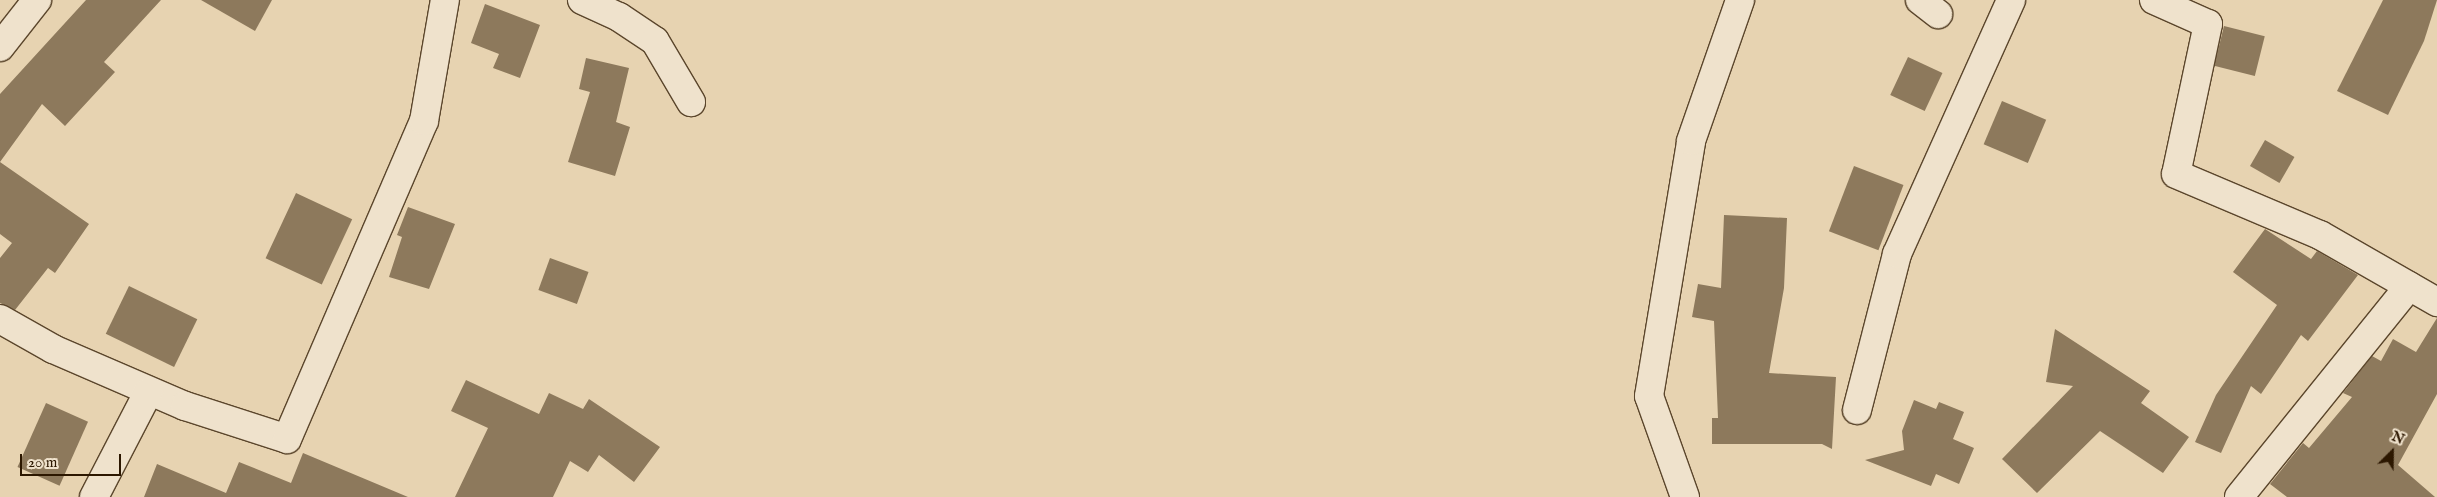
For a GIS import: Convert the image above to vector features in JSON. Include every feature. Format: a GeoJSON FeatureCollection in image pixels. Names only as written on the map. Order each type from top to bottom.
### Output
{"type":"FeatureCollection","features":[{"type":"Feature","properties":{"kind":"street"},"geometry":{"type":"LineString","coordinates":[[0,48],[37,0]]}},
{"type":"Feature","properties":{"kind":"street"},"geometry":{"type":"LineString","coordinates":[[0,319],[53,349],[149,391],[287,439],[424,122],[445,0]]}},
{"type":"Feature","properties":{"kind":"street"},"geometry":{"type":"LineString","coordinates":[[582,0],[619,17],[655,42],[691,102]]}},
{"type":"Feature","properties":{"kind":"street"},"geometry":{"type":"LineString","coordinates":[[1685,497],[1649,396],[1691,141],[1740,0]]}},
{"type":"Feature","properties":{"kind":"street"},"geometry":{"type":"LineString","coordinates":[[1857,410],[1897,254],[2011,0]]}},
{"type":"Feature","properties":{"kind":"street"},"geometry":{"type":"LineString","coordinates":[[2154,0],[2208,24],[2176,174],[2320,235],[2437,302]]}},
{"type":"Feature","properties":{"kind":"street"},"geometry":{"type":"LineString","coordinates":[[2239,497],[2409,286]]}},
{"type":"Feature","properties":{"kind":"street"},"geometry":{"type":"LineString","coordinates":[[94,497],[149,391]]}},
{"type":"Feature","properties":{"kind":"building"},"geometry":{"type":"Polygon","coordinates":[[[86,0],[161,0],[104,62],[115,72],[65,126],[42,104],[0,162],[0,94],[86,0]]]}},
{"type":"Feature","properties":{"kind":"building"},"geometry":{"type":"Polygon","coordinates":[[[201,0],[272,0],[255,31],[201,0]]]}},
{"type":"Feature","properties":{"kind":"building"},"geometry":{"type":"Polygon","coordinates":[[[2383,0],[2437,0],[2424,41],[2388,115],[2337,91],[2383,0]]]}},
{"type":"Feature","properties":{"kind":"building"},"geometry":{"type":"Polygon","coordinates":[[[485,4],[540,25],[520,78],[493,68],[499,54],[471,43],[485,4]]]}},
{"type":"Feature","properties":{"kind":"building"},"geometry":{"type":"Polygon","coordinates":[[[2224,26],[2265,36],[2255,76],[2214,66],[2224,26]]]}},
{"type":"Feature","properties":{"kind":"building"},"geometry":{"type":"Polygon","coordinates":[[[1908,57],[1942,73],[1925,111],[1890,95],[1908,57]]]}},
{"type":"Feature","properties":{"kind":"building"},"geometry":{"type":"Polygon","coordinates":[[[586,58],[629,68],[616,122],[630,127],[615,176],[568,162],[590,92],[579,89],[586,58]]]}},
{"type":"Feature","properties":{"kind":"building"},"geometry":{"type":"Polygon","coordinates":[[[2002,101],[2046,120],[2028,163],[1984,144],[2002,101]]]}},
{"type":"Feature","properties":{"kind":"building"},"geometry":{"type":"Polygon","coordinates":[[[2265,140],[2294,157],[2279,183],[2250,166],[2265,140]]]}},
{"type":"Feature","properties":{"kind":"building"},"geometry":{"type":"Polygon","coordinates":[[[0,162],[89,224],[55,273],[48,268],[15,310],[0,303],[0,258],[12,243],[0,234],[0,162]]]}},
{"type":"Feature","properties":{"kind":"building"},"geometry":{"type":"Polygon","coordinates":[[[1854,166],[1903,185],[1878,250],[1829,231],[1854,166]]]}},
{"type":"Feature","properties":{"kind":"building"},"geometry":{"type":"Polygon","coordinates":[[[296,193],[352,219],[322,284],[266,258],[296,193]]]}},
{"type":"Feature","properties":{"kind":"building"},"geometry":{"type":"Polygon","coordinates":[[[408,207],[455,224],[429,289],[389,277],[402,237],[397,235],[408,207]]]}},
{"type":"Feature","properties":{"kind":"building"},"geometry":{"type":"Polygon","coordinates":[[[1724,215],[1787,218],[1784,288],[1769,373],[1836,377],[1832,449],[1822,444],[1712,444],[1712,418],[1718,418],[1714,321],[1692,317],[1698,284],[1721,288],[1724,215]]]}},
{"type":"Feature","properties":{"kind":"building"},"geometry":{"type":"Polygon","coordinates":[[[2265,229],[2311,259],[2317,251],[2358,275],[2308,341],[2301,335],[2261,394],[2251,386],[2221,453],[2195,442],[2216,395],[2277,305],[2233,272],[2265,229]]]}},
{"type":"Feature","properties":{"kind":"building"},"geometry":{"type":"Polygon","coordinates":[[[550,258],[589,272],[577,304],[538,290],[550,258]]]}},
{"type":"Feature","properties":{"kind":"building"},"geometry":{"type":"Polygon","coordinates":[[[129,286],[197,319],[174,367],[106,334],[129,286]]]}},
{"type":"Feature","properties":{"kind":"building"},"geometry":{"type":"Polygon","coordinates":[[[2437,318],[2437,394],[2398,465],[2435,497],[2287,497],[2270,484],[2303,443],[2309,448],[2352,397],[2343,393],[2372,356],[2381,361],[2393,339],[2416,352],[2437,318]]]}},
{"type":"Feature","properties":{"kind":"building"},"geometry":{"type":"Polygon","coordinates":[[[2055,329],[2150,391],[2141,403],[2189,437],[2163,473],[2100,431],[2037,493],[2002,459],[2073,386],[2046,382],[2055,329]]]}},
{"type":"Feature","properties":{"kind":"building"},"geometry":{"type":"Polygon","coordinates":[[[466,380],[539,414],[549,393],[583,409],[589,399],[660,447],[634,482],[599,455],[588,472],[570,461],[553,497],[455,497],[488,428],[451,411],[466,380]]]}},
{"type":"Feature","properties":{"kind":"building"},"geometry":{"type":"Polygon","coordinates":[[[1914,400],[1936,409],[1939,402],[1964,412],[1953,439],[1974,448],[1959,484],[1936,474],[1931,486],[1865,460],[1904,450],[1902,431],[1914,400]]]}},
{"type":"Feature","properties":{"kind":"building"},"geometry":{"type":"Polygon","coordinates":[[[46,403],[88,422],[60,486],[18,467],[46,403]]]}},
{"type":"Feature","properties":{"kind":"building"},"geometry":{"type":"Polygon","coordinates":[[[303,453],[408,497],[144,497],[157,464],[226,493],[239,462],[291,483],[303,453]]]}}]}
